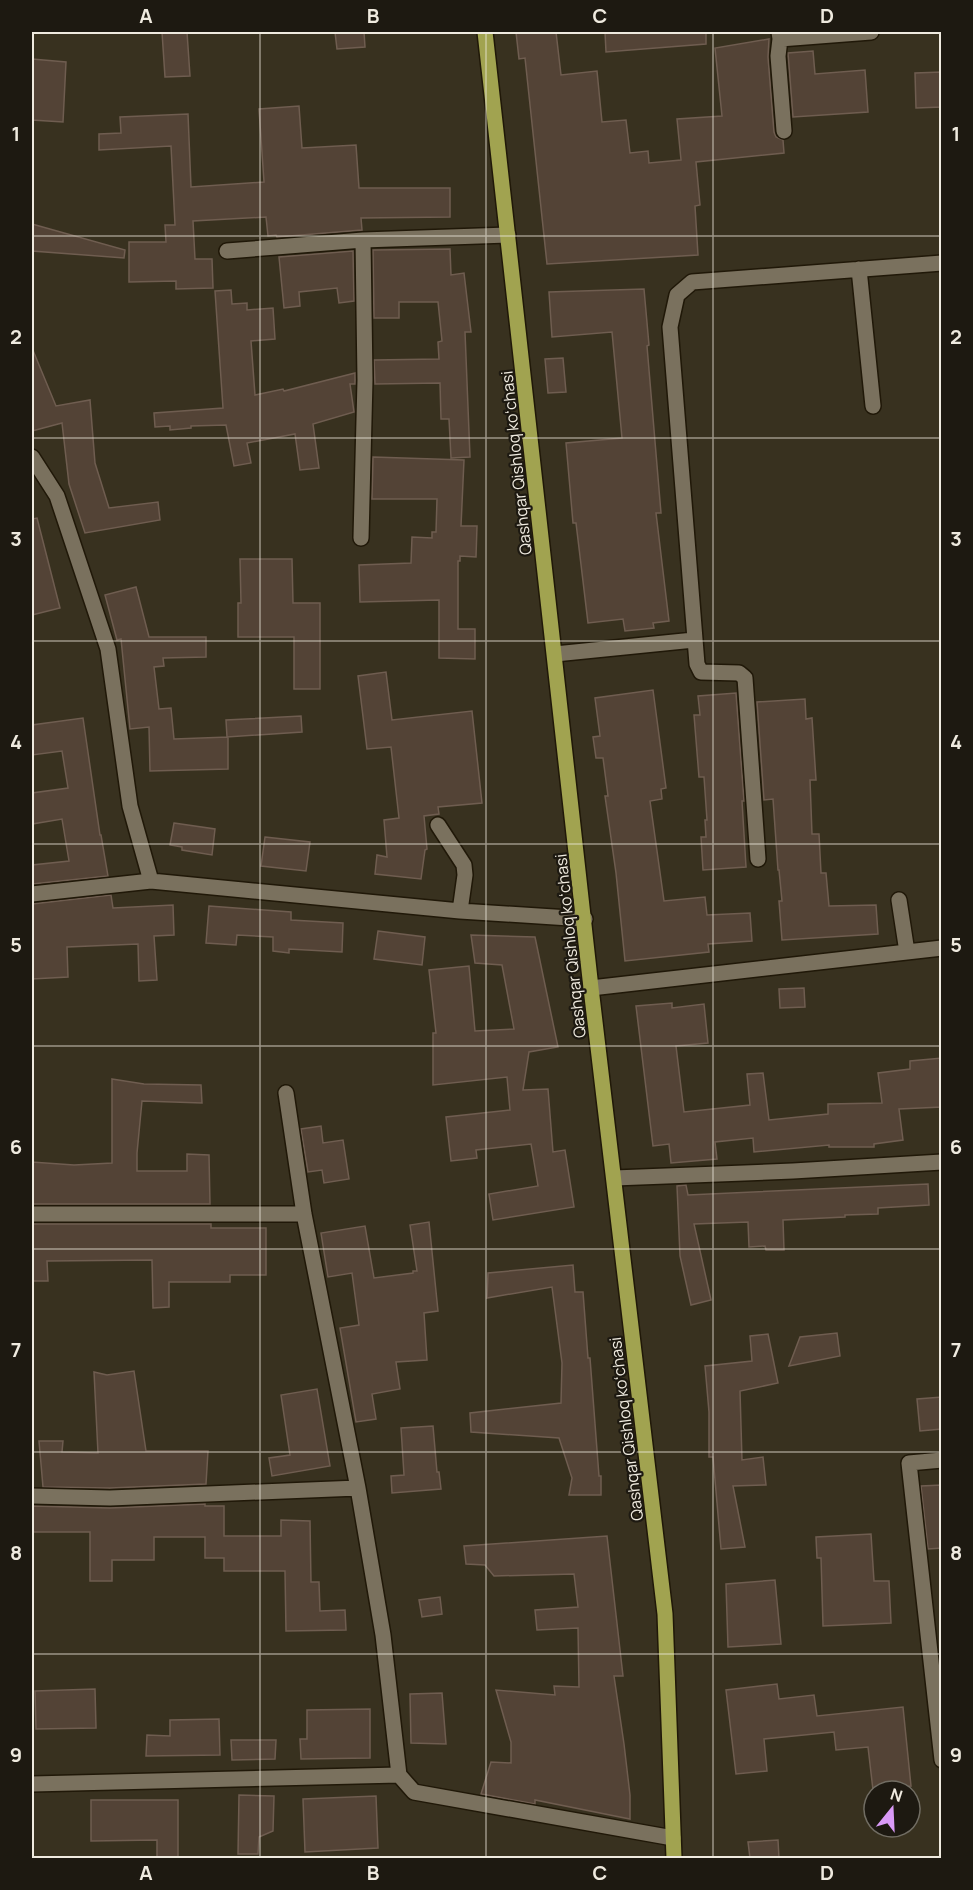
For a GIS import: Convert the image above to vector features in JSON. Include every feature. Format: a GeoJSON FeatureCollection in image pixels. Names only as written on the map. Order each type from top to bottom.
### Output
{"type":"FeatureCollection","features":[{"type":"Feature","properties":{"kind":"main road","name":"Qashqar Qishloq koʻchasi"},"geometry":{"type":"LineString","coordinates":[[485,32],[591,988],[665,1614],[674,1858]]}},
{"type":"Feature","properties":{"kind":"street"},"geometry":{"type":"LineString","coordinates":[[784,131],[778,56],[780,35],[871,32]]}},
{"type":"Feature","properties":{"kind":"street"},"geometry":{"type":"LineString","coordinates":[[227,251],[363,240],[508,236]]}},
{"type":"Feature","properties":{"kind":"street"},"geometry":{"type":"LineString","coordinates":[[361,538],[365,380],[363,240]]}},
{"type":"Feature","properties":{"kind":"street"},"geometry":{"type":"LineString","coordinates":[[758,860],[745,678],[739,673],[701,672],[697,664],[670,327],[677,295],[692,282],[942,263]]}},
{"type":"Feature","properties":{"kind":"street"},"geometry":{"type":"LineString","coordinates":[[859,269],[873,406]]}},
{"type":"Feature","properties":{"kind":"street"},"geometry":{"type":"LineString","coordinates":[[32,457],[57,496],[108,649],[130,806],[151,881]]}},
{"type":"Feature","properties":{"kind":"street"},"geometry":{"type":"LineString","coordinates":[[555,654],[694,640]]}},
{"type":"Feature","properties":{"kind":"street"},"geometry":{"type":"LineString","coordinates":[[438,825],[464,865],[465,875],[460,911]]}},
{"type":"Feature","properties":{"kind":"street"},"geometry":{"type":"LineString","coordinates":[[32,894],[151,881],[460,911],[585,919]]}},
{"type":"Feature","properties":{"kind":"street"},"geometry":{"type":"LineString","coordinates":[[899,900],[907,952]]}},
{"type":"Feature","properties":{"kind":"street"},"geometry":{"type":"LineString","coordinates":[[591,988],[942,948]]}},
{"type":"Feature","properties":{"kind":"street"},"geometry":{"type":"LineString","coordinates":[[286,1093],[304,1214],[358,1488],[383,1635],[399,1775],[414,1792],[673,1838]]}},
{"type":"Feature","properties":{"kind":"street"},"geometry":{"type":"LineString","coordinates":[[614,1178],[942,1162]]}},
{"type":"Feature","properties":{"kind":"street"},"geometry":{"type":"LineString","coordinates":[[32,1214],[304,1214]]}},
{"type":"Feature","properties":{"kind":"street"},"geometry":{"type":"LineString","coordinates":[[942,1460],[909,1463],[942,1760]]}},
{"type":"Feature","properties":{"kind":"street"},"geometry":{"type":"LineString","coordinates":[[32,1496],[110,1498],[358,1488]]}},
{"type":"Feature","properties":{"kind":"street"},"geometry":{"type":"LineString","coordinates":[[32,1784],[399,1775]]}},
{"type":"Feature","properties":{"kind":"building"},"geometry":{"type":"Polygon","coordinates":[[[162,32],[187,32],[190,76],[165,77],[162,32]]]}},
{"type":"Feature","properties":{"kind":"building"},"geometry":{"type":"Polygon","coordinates":[[[335,32],[364,32],[365,47],[337,49],[335,32]]]}},
{"type":"Feature","properties":{"kind":"building"},"geometry":{"type":"Polygon","coordinates":[[[516,32],[556,32],[561,75],[597,71],[602,122],[626,120],[630,153],[648,151],[649,163],[681,160],[677,119],[722,116],[715,48],[769,39],[768,57],[774,132],[776,137],[783,140],[784,153],[696,162],[700,205],[695,206],[698,255],[547,264],[525,58],[519,59],[516,32]]]}},
{"type":"Feature","properties":{"kind":"building"},"geometry":{"type":"Polygon","coordinates":[[[605,32],[706,32],[706,44],[606,52],[605,32]]]}},
{"type":"Feature","properties":{"kind":"building"},"geometry":{"type":"Polygon","coordinates":[[[813,51],[815,74],[865,70],[868,112],[793,117],[788,53],[813,51]]]}},
{"type":"Feature","properties":{"kind":"building"},"geometry":{"type":"Polygon","coordinates":[[[32,59],[66,62],[63,122],[32,120],[32,59]]]}},
{"type":"Feature","properties":{"kind":"building"},"geometry":{"type":"Polygon","coordinates":[[[942,72],[942,107],[916,108],[915,73],[942,72]]]}},
{"type":"Feature","properties":{"kind":"building"},"geometry":{"type":"Polygon","coordinates":[[[299,106],[302,148],[356,145],[359,188],[450,188],[450,217],[361,218],[362,230],[277,237],[276,235],[268,236],[266,217],[193,221],[195,259],[212,259],[213,288],[176,289],[176,281],[129,282],[129,242],[166,242],[165,225],[175,225],[171,146],[99,150],[99,134],[121,133],[120,117],[188,114],[191,187],[264,182],[259,109],[299,106]]]}},
{"type":"Feature","properties":{"kind":"building"},"geometry":{"type":"Polygon","coordinates":[[[32,224],[125,250],[124,258],[32,251],[32,224]]]}},
{"type":"Feature","properties":{"kind":"building"},"geometry":{"type":"Polygon","coordinates":[[[450,249],[451,275],[464,273],[471,332],[465,332],[470,457],[451,458],[449,419],[441,419],[440,383],[375,384],[374,360],[439,359],[438,342],[442,341],[438,302],[399,302],[399,318],[374,318],[373,250],[450,249]]]}},
{"type":"Feature","properties":{"kind":"building"},"geometry":{"type":"Polygon","coordinates":[[[353,251],[354,301],[339,303],[337,288],[299,292],[300,306],[284,308],[279,257],[353,251]]]}},
{"type":"Feature","properties":{"kind":"building"},"geometry":{"type":"Polygon","coordinates":[[[644,289],[661,513],[656,513],[669,621],[653,623],[654,628],[625,631],[623,619],[588,623],[576,523],[573,523],[566,443],[622,438],[612,332],[552,337],[549,292],[644,289]]]}},
{"type":"Feature","properties":{"kind":"building"},"geometry":{"type":"Polygon","coordinates":[[[231,290],[232,304],[247,303],[247,310],[273,308],[275,339],[251,341],[255,395],[283,389],[284,391],[355,373],[355,384],[350,384],[354,412],[313,424],[319,468],[300,470],[295,434],[247,443],[251,463],[234,466],[226,425],[191,426],[191,428],[170,430],[170,426],[155,427],[154,413],[223,408],[215,291],[231,290]]]}},
{"type":"Feature","properties":{"kind":"building"},"geometry":{"type":"Polygon","coordinates":[[[32,348],[56,406],[90,400],[95,463],[109,508],[158,502],[160,520],[85,533],[69,484],[62,423],[32,431],[32,348]]]}},
{"type":"Feature","properties":{"kind":"building"},"geometry":{"type":"Polygon","coordinates":[[[563,358],[566,392],[548,393],[545,359],[563,358]]]}},
{"type":"Feature","properties":{"kind":"building"},"geometry":{"type":"Polygon","coordinates":[[[373,457],[464,460],[461,526],[477,526],[476,557],[460,556],[460,561],[458,561],[458,629],[475,629],[475,659],[439,658],[439,600],[360,602],[359,565],[411,563],[412,537],[432,538],[432,532],[436,532],[437,499],[372,499],[373,457]]]}},
{"type":"Feature","properties":{"kind":"building"},"geometry":{"type":"Polygon","coordinates":[[[37,518],[60,608],[32,615],[32,519],[37,518]]]}},
{"type":"Feature","properties":{"kind":"building"},"geometry":{"type":"Polygon","coordinates":[[[240,559],[292,559],[293,603],[320,603],[320,689],[294,689],[294,637],[238,637],[238,603],[241,603],[240,559]]]}},
{"type":"Feature","properties":{"kind":"building"},"geometry":{"type":"Polygon","coordinates":[[[136,587],[149,637],[206,637],[206,657],[163,658],[164,666],[154,667],[159,709],[171,708],[174,739],[228,737],[228,769],[150,771],[149,727],[130,729],[121,639],[117,640],[105,595],[136,587]]]}},
{"type":"Feature","properties":{"kind":"building"},"geometry":{"type":"Polygon","coordinates":[[[386,672],[392,720],[472,711],[482,803],[438,807],[439,814],[424,816],[427,849],[421,879],[375,874],[377,855],[387,857],[384,820],[399,818],[391,747],[367,749],[358,676],[386,672]]]}},
{"type":"Feature","properties":{"kind":"building"},"geometry":{"type":"Polygon","coordinates":[[[653,690],[666,788],[661,789],[662,799],[650,801],[664,901],[705,897],[707,915],[750,913],[752,941],[708,944],[709,952],[625,961],[605,796],[608,796],[603,758],[596,758],[593,737],[600,736],[595,698],[653,690]]]}},
{"type":"Feature","properties":{"kind":"building"},"geometry":{"type":"Polygon","coordinates":[[[736,693],[746,867],[703,870],[701,837],[706,837],[705,820],[707,820],[704,777],[699,777],[694,715],[700,715],[698,696],[736,693]]]}},
{"type":"Feature","properties":{"kind":"building"},"geometry":{"type":"Polygon","coordinates":[[[805,699],[806,719],[812,718],[816,780],[810,780],[812,834],[819,834],[821,873],[826,873],[829,906],[876,905],[878,934],[782,940],[779,901],[782,901],[773,799],[764,800],[757,702],[805,699]]]}},
{"type":"Feature","properties":{"kind":"building"},"geometry":{"type":"Polygon","coordinates":[[[301,716],[302,732],[227,737],[226,720],[301,716]]]}},
{"type":"Feature","properties":{"kind":"building"},"geometry":{"type":"Polygon","coordinates":[[[83,718],[108,876],[32,884],[32,865],[69,861],[62,819],[32,824],[32,793],[68,788],[62,751],[32,755],[32,725],[83,718]]]}},
{"type":"Feature","properties":{"kind":"building"},"geometry":{"type":"Polygon","coordinates":[[[174,823],[215,829],[212,855],[182,850],[182,847],[170,845],[174,823]]]}},
{"type":"Feature","properties":{"kind":"building"},"geometry":{"type":"Polygon","coordinates":[[[265,837],[310,842],[306,871],[261,866],[265,837]]]}},
{"type":"Feature","properties":{"kind":"building"},"geometry":{"type":"Polygon","coordinates":[[[111,895],[113,908],[173,905],[174,935],[154,936],[157,980],[139,981],[138,944],[67,947],[68,977],[32,979],[32,904],[111,895]]]}},
{"type":"Feature","properties":{"kind":"building"},"geometry":{"type":"Polygon","coordinates":[[[209,906],[291,912],[291,920],[343,923],[342,952],[289,949],[289,953],[273,951],[273,937],[237,935],[236,945],[206,943],[209,906]]]}},
{"type":"Feature","properties":{"kind":"building"},"geometry":{"type":"Polygon","coordinates":[[[378,931],[425,937],[422,965],[374,959],[378,931]]]}},
{"type":"Feature","properties":{"kind":"building"},"geometry":{"type":"Polygon","coordinates":[[[471,935],[535,937],[558,1047],[529,1052],[523,1090],[548,1089],[553,1152],[565,1150],[574,1207],[493,1220],[489,1194],[538,1186],[531,1144],[476,1150],[477,1158],[451,1161],[446,1117],[510,1110],[507,1077],[433,1085],[433,1033],[436,1033],[429,970],[469,966],[475,1031],[514,1029],[502,965],[475,963],[471,935]]]}},
{"type":"Feature","properties":{"kind":"building"},"geometry":{"type":"Polygon","coordinates":[[[804,988],[805,1007],[780,1008],[779,989],[804,988]]]}},
{"type":"Feature","properties":{"kind":"building"},"geometry":{"type":"Polygon","coordinates":[[[672,1003],[672,1008],[704,1004],[708,1043],[676,1046],[684,1112],[750,1105],[747,1074],[763,1073],[769,1120],[828,1114],[828,1104],[882,1103],[878,1073],[910,1069],[910,1061],[942,1058],[942,1107],[899,1109],[903,1140],[874,1144],[874,1147],[829,1147],[829,1145],[754,1152],[753,1138],[715,1142],[717,1159],[671,1163],[669,1144],[653,1146],[636,1006],[672,1003]]]}},
{"type":"Feature","properties":{"kind":"building"},"geometry":{"type":"Polygon","coordinates":[[[112,1079],[144,1084],[201,1085],[202,1103],[142,1101],[137,1171],[187,1171],[187,1154],[209,1155],[210,1204],[32,1204],[32,1162],[74,1165],[112,1163],[112,1079]]]}},
{"type":"Feature","properties":{"kind":"building"},"geometry":{"type":"Polygon","coordinates":[[[321,1126],[323,1143],[343,1140],[349,1179],[324,1183],[322,1170],[308,1172],[301,1129],[321,1126]]]}},
{"type":"Feature","properties":{"kind":"building"},"geometry":{"type":"Polygon","coordinates":[[[928,1184],[929,1205],[878,1208],[878,1214],[783,1220],[784,1250],[766,1250],[765,1246],[749,1247],[748,1222],[694,1224],[711,1300],[691,1305],[680,1256],[677,1186],[686,1185],[688,1195],[928,1184]]]}},
{"type":"Feature","properties":{"kind":"building"},"geometry":{"type":"Polygon","coordinates":[[[429,1222],[438,1311],[424,1313],[427,1360],[396,1362],[400,1389],[372,1394],[376,1419],[356,1422],[340,1328],[359,1325],[352,1273],[328,1277],[321,1233],[365,1226],[374,1278],[417,1271],[410,1225],[429,1222]]]}},
{"type":"Feature","properties":{"kind":"building"},"geometry":{"type":"Polygon","coordinates":[[[32,1224],[211,1224],[211,1228],[266,1228],[266,1275],[230,1275],[230,1282],[169,1282],[169,1307],[153,1308],[152,1260],[47,1261],[48,1281],[32,1281],[32,1224]]]}},
{"type":"Feature","properties":{"kind":"building"},"geometry":{"type":"Polygon","coordinates":[[[573,1265],[575,1292],[583,1292],[601,1495],[569,1495],[572,1478],[559,1438],[471,1432],[470,1413],[561,1403],[562,1363],[552,1287],[487,1298],[488,1273],[573,1265]]]}},
{"type":"Feature","properties":{"kind":"building"},"geometry":{"type":"Polygon","coordinates":[[[837,1333],[840,1356],[789,1366],[800,1337],[837,1333]]]}},
{"type":"Feature","properties":{"kind":"building"},"geometry":{"type":"Polygon","coordinates":[[[768,1334],[778,1383],[740,1391],[742,1460],[763,1457],[766,1485],[733,1486],[745,1547],[721,1549],[713,1457],[709,1457],[709,1412],[705,1366],[752,1361],[750,1336],[768,1334]]]}},
{"type":"Feature","properties":{"kind":"building"},"geometry":{"type":"Polygon","coordinates":[[[134,1371],[146,1451],[208,1451],[206,1484],[110,1488],[43,1487],[39,1441],[63,1441],[62,1452],[98,1453],[94,1372],[107,1375],[134,1371]]]}},
{"type":"Feature","properties":{"kind":"building"},"geometry":{"type":"Polygon","coordinates":[[[317,1389],[330,1466],[272,1476],[269,1458],[290,1455],[281,1395],[317,1389]]]}},
{"type":"Feature","properties":{"kind":"building"},"geometry":{"type":"Polygon","coordinates":[[[942,1397],[942,1429],[920,1431],[917,1399],[942,1397]]]}},
{"type":"Feature","properties":{"kind":"building"},"geometry":{"type":"Polygon","coordinates":[[[433,1426],[437,1472],[439,1472],[441,1489],[392,1493],[391,1476],[404,1475],[401,1428],[433,1426]]]}},
{"type":"Feature","properties":{"kind":"building"},"geometry":{"type":"Polygon","coordinates":[[[942,1485],[942,1548],[928,1549],[921,1486],[942,1485]]]}},
{"type":"Feature","properties":{"kind":"building"},"geometry":{"type":"Polygon","coordinates":[[[205,1504],[205,1506],[224,1506],[224,1536],[281,1536],[281,1520],[310,1521],[311,1582],[319,1582],[320,1611],[345,1610],[346,1630],[286,1631],[285,1571],[224,1571],[224,1558],[205,1558],[205,1537],[154,1537],[154,1560],[112,1560],[112,1581],[90,1581],[90,1532],[32,1532],[32,1506],[110,1508],[205,1504]]]}},
{"type":"Feature","properties":{"kind":"building"},"geometry":{"type":"Polygon","coordinates":[[[871,1534],[874,1581],[889,1581],[891,1623],[823,1626],[821,1558],[817,1558],[816,1537],[871,1534]]]}},
{"type":"Feature","properties":{"kind":"building"},"geometry":{"type":"Polygon","coordinates":[[[607,1536],[623,1676],[614,1676],[630,1795],[630,1819],[535,1800],[535,1804],[481,1794],[491,1762],[511,1763],[511,1742],[496,1690],[555,1695],[554,1686],[579,1687],[578,1628],[537,1630],[535,1610],[578,1607],[574,1574],[494,1576],[485,1565],[466,1564],[464,1546],[607,1536]]]}},
{"type":"Feature","properties":{"kind":"building"},"geometry":{"type":"Polygon","coordinates":[[[775,1580],[781,1644],[728,1647],[726,1584],[775,1580]]]}},
{"type":"Feature","properties":{"kind":"building"},"geometry":{"type":"Polygon","coordinates":[[[440,1597],[442,1614],[422,1617],[419,1600],[440,1597]]]}},
{"type":"Feature","properties":{"kind":"building"},"geometry":{"type":"Polygon","coordinates":[[[777,1684],[779,1699],[814,1695],[817,1716],[903,1707],[910,1779],[872,1779],[868,1747],[836,1750],[834,1732],[764,1739],[767,1771],[736,1774],[726,1690],[777,1684]]]}},
{"type":"Feature","properties":{"kind":"building"},"geometry":{"type":"Polygon","coordinates":[[[95,1689],[96,1728],[36,1729],[35,1691],[95,1689]]]}},
{"type":"Feature","properties":{"kind":"building"},"geometry":{"type":"Polygon","coordinates":[[[442,1693],[446,1744],[411,1743],[410,1694],[442,1693]]]}},
{"type":"Feature","properties":{"kind":"building"},"geometry":{"type":"Polygon","coordinates":[[[370,1709],[370,1758],[301,1759],[300,1739],[307,1739],[307,1710],[370,1709]]]}},
{"type":"Feature","properties":{"kind":"building"},"geometry":{"type":"Polygon","coordinates":[[[219,1719],[220,1755],[146,1756],[147,1735],[170,1736],[170,1720],[219,1719]]]}},
{"type":"Feature","properties":{"kind":"building"},"geometry":{"type":"Polygon","coordinates":[[[231,1740],[276,1740],[275,1759],[232,1760],[231,1740]]]}},
{"type":"Feature","properties":{"kind":"building"},"geometry":{"type":"Polygon","coordinates":[[[239,1795],[274,1796],[273,1831],[259,1837],[258,1854],[238,1854],[239,1795]]]}},
{"type":"Feature","properties":{"kind":"building"},"geometry":{"type":"Polygon","coordinates":[[[376,1796],[378,1848],[305,1852],[303,1799],[376,1796]]]}},
{"type":"Feature","properties":{"kind":"building"},"geometry":{"type":"Polygon","coordinates":[[[91,1800],[178,1800],[178,1858],[157,1858],[157,1840],[91,1841],[91,1800]]]}},
{"type":"Feature","properties":{"kind":"building"},"geometry":{"type":"Polygon","coordinates":[[[778,1840],[779,1858],[750,1858],[748,1842],[778,1840]]]}}]}
